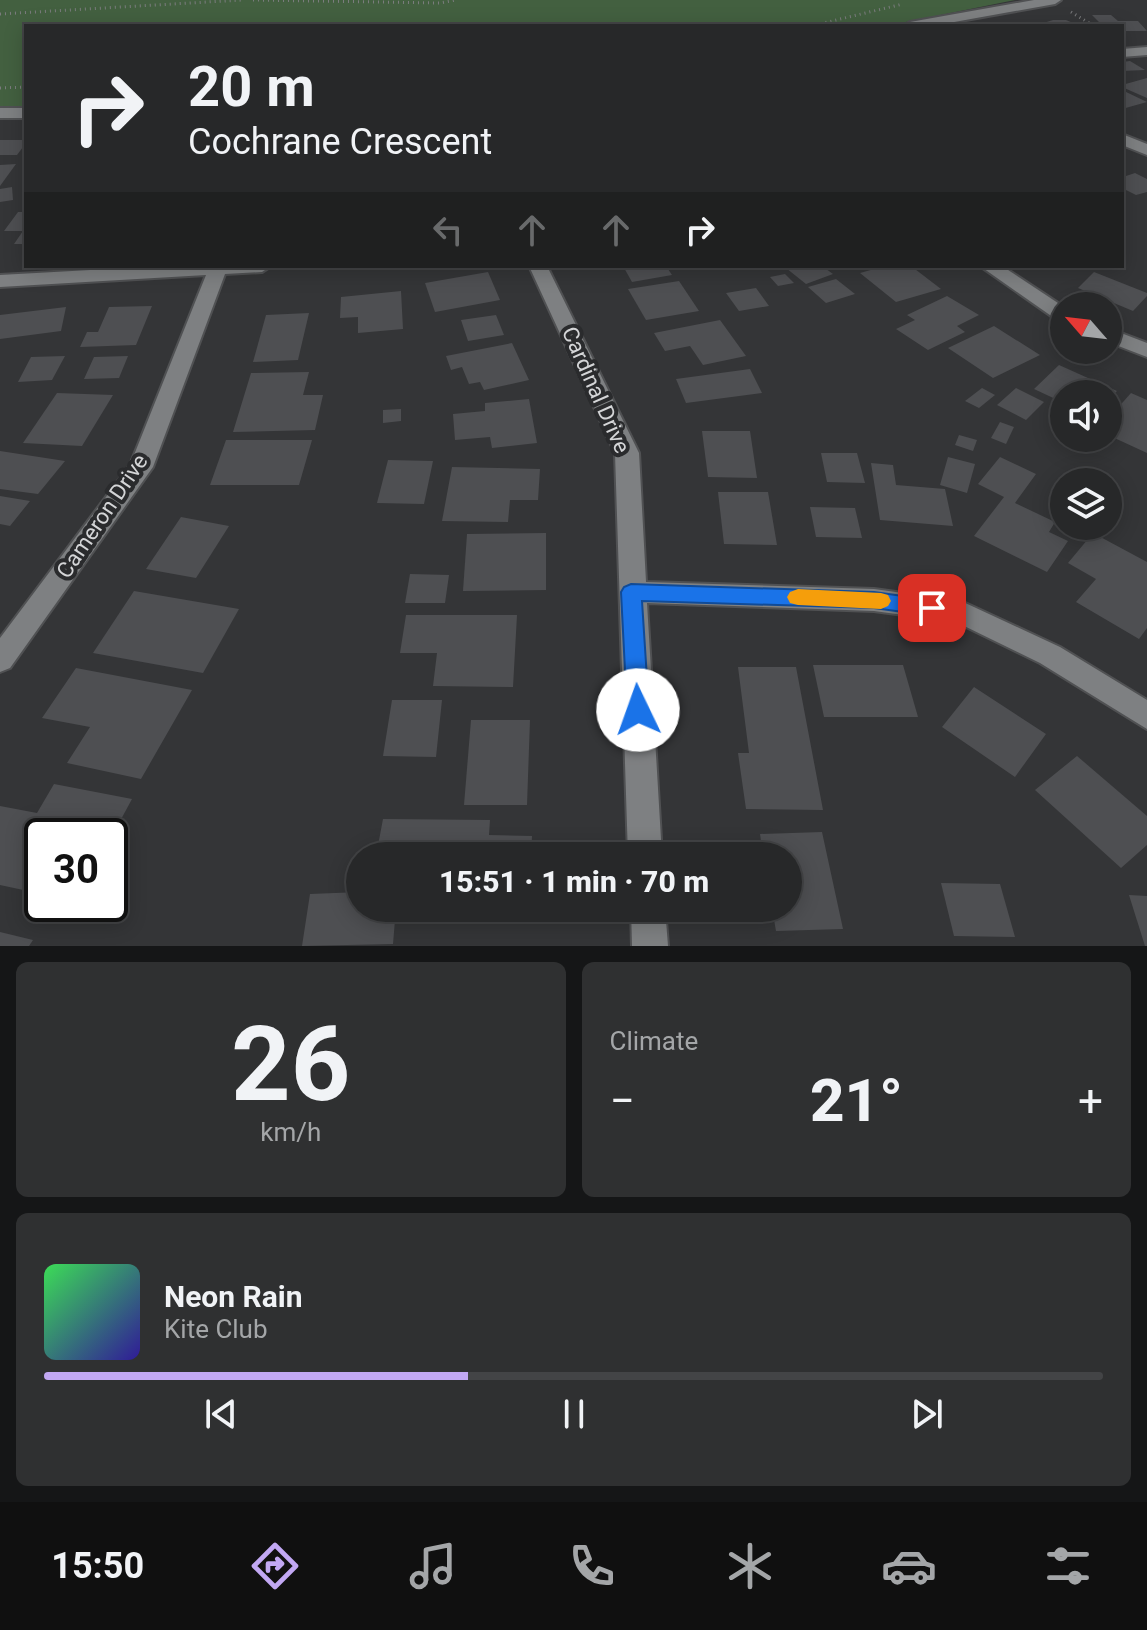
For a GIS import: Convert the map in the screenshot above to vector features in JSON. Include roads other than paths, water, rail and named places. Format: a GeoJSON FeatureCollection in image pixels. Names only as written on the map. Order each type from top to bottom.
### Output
{"type":"FeatureCollection","features":[{"type":"Feature","properties":{"kind":"street"},"geometry":{"type":"LineString","coordinates":[[921,24],[1055,0]]}},
{"type":"Feature","properties":{"kind":"street"},"geometry":{"type":"LineString","coordinates":[[1124,53],[1147,51]]}},
{"type":"Feature","properties":{"kind":"street"},"geometry":{"type":"LineString","coordinates":[[0,113],[24,113]]}},
{"type":"Feature","properties":{"kind":"street"},"geometry":{"type":"LineString","coordinates":[[1124,137],[1147,131]]}},
{"type":"Feature","properties":{"kind":"street"},"geometry":{"type":"LineString","coordinates":[[1124,139],[1147,150]]}},
{"type":"Feature","properties":{"kind":"street"},"geometry":{"type":"LineString","coordinates":[[0,281],[240,268]]}},
{"type":"Feature","properties":{"kind":"street","name":"Cardinal Drive"},"geometry":{"type":"LineString","coordinates":[[539,268],[627,453],[644,842]]}},
{"type":"Feature","properties":{"kind":"street"},"geometry":{"type":"LineString","coordinates":[[992,268],[1050,307]]}},
{"type":"Feature","properties":{"kind":"street","name":"Cameron Drive"},"geometry":{"type":"LineString","coordinates":[[0,660],[141,467],[217,270]]}},
{"type":"Feature","properties":{"kind":"street"},"geometry":{"type":"LineString","coordinates":[[1122,340],[1147,351]]}},
{"type":"Feature","properties":{"kind":"street"},"geometry":{"type":"LineString","coordinates":[[631,592],[874,600],[961,612],[1050,655],[1147,716]]}},
{"type":"Feature","properties":{"kind":"street"},"geometry":{"type":"LineString","coordinates":[[649,922],[650,946]]}}]}
